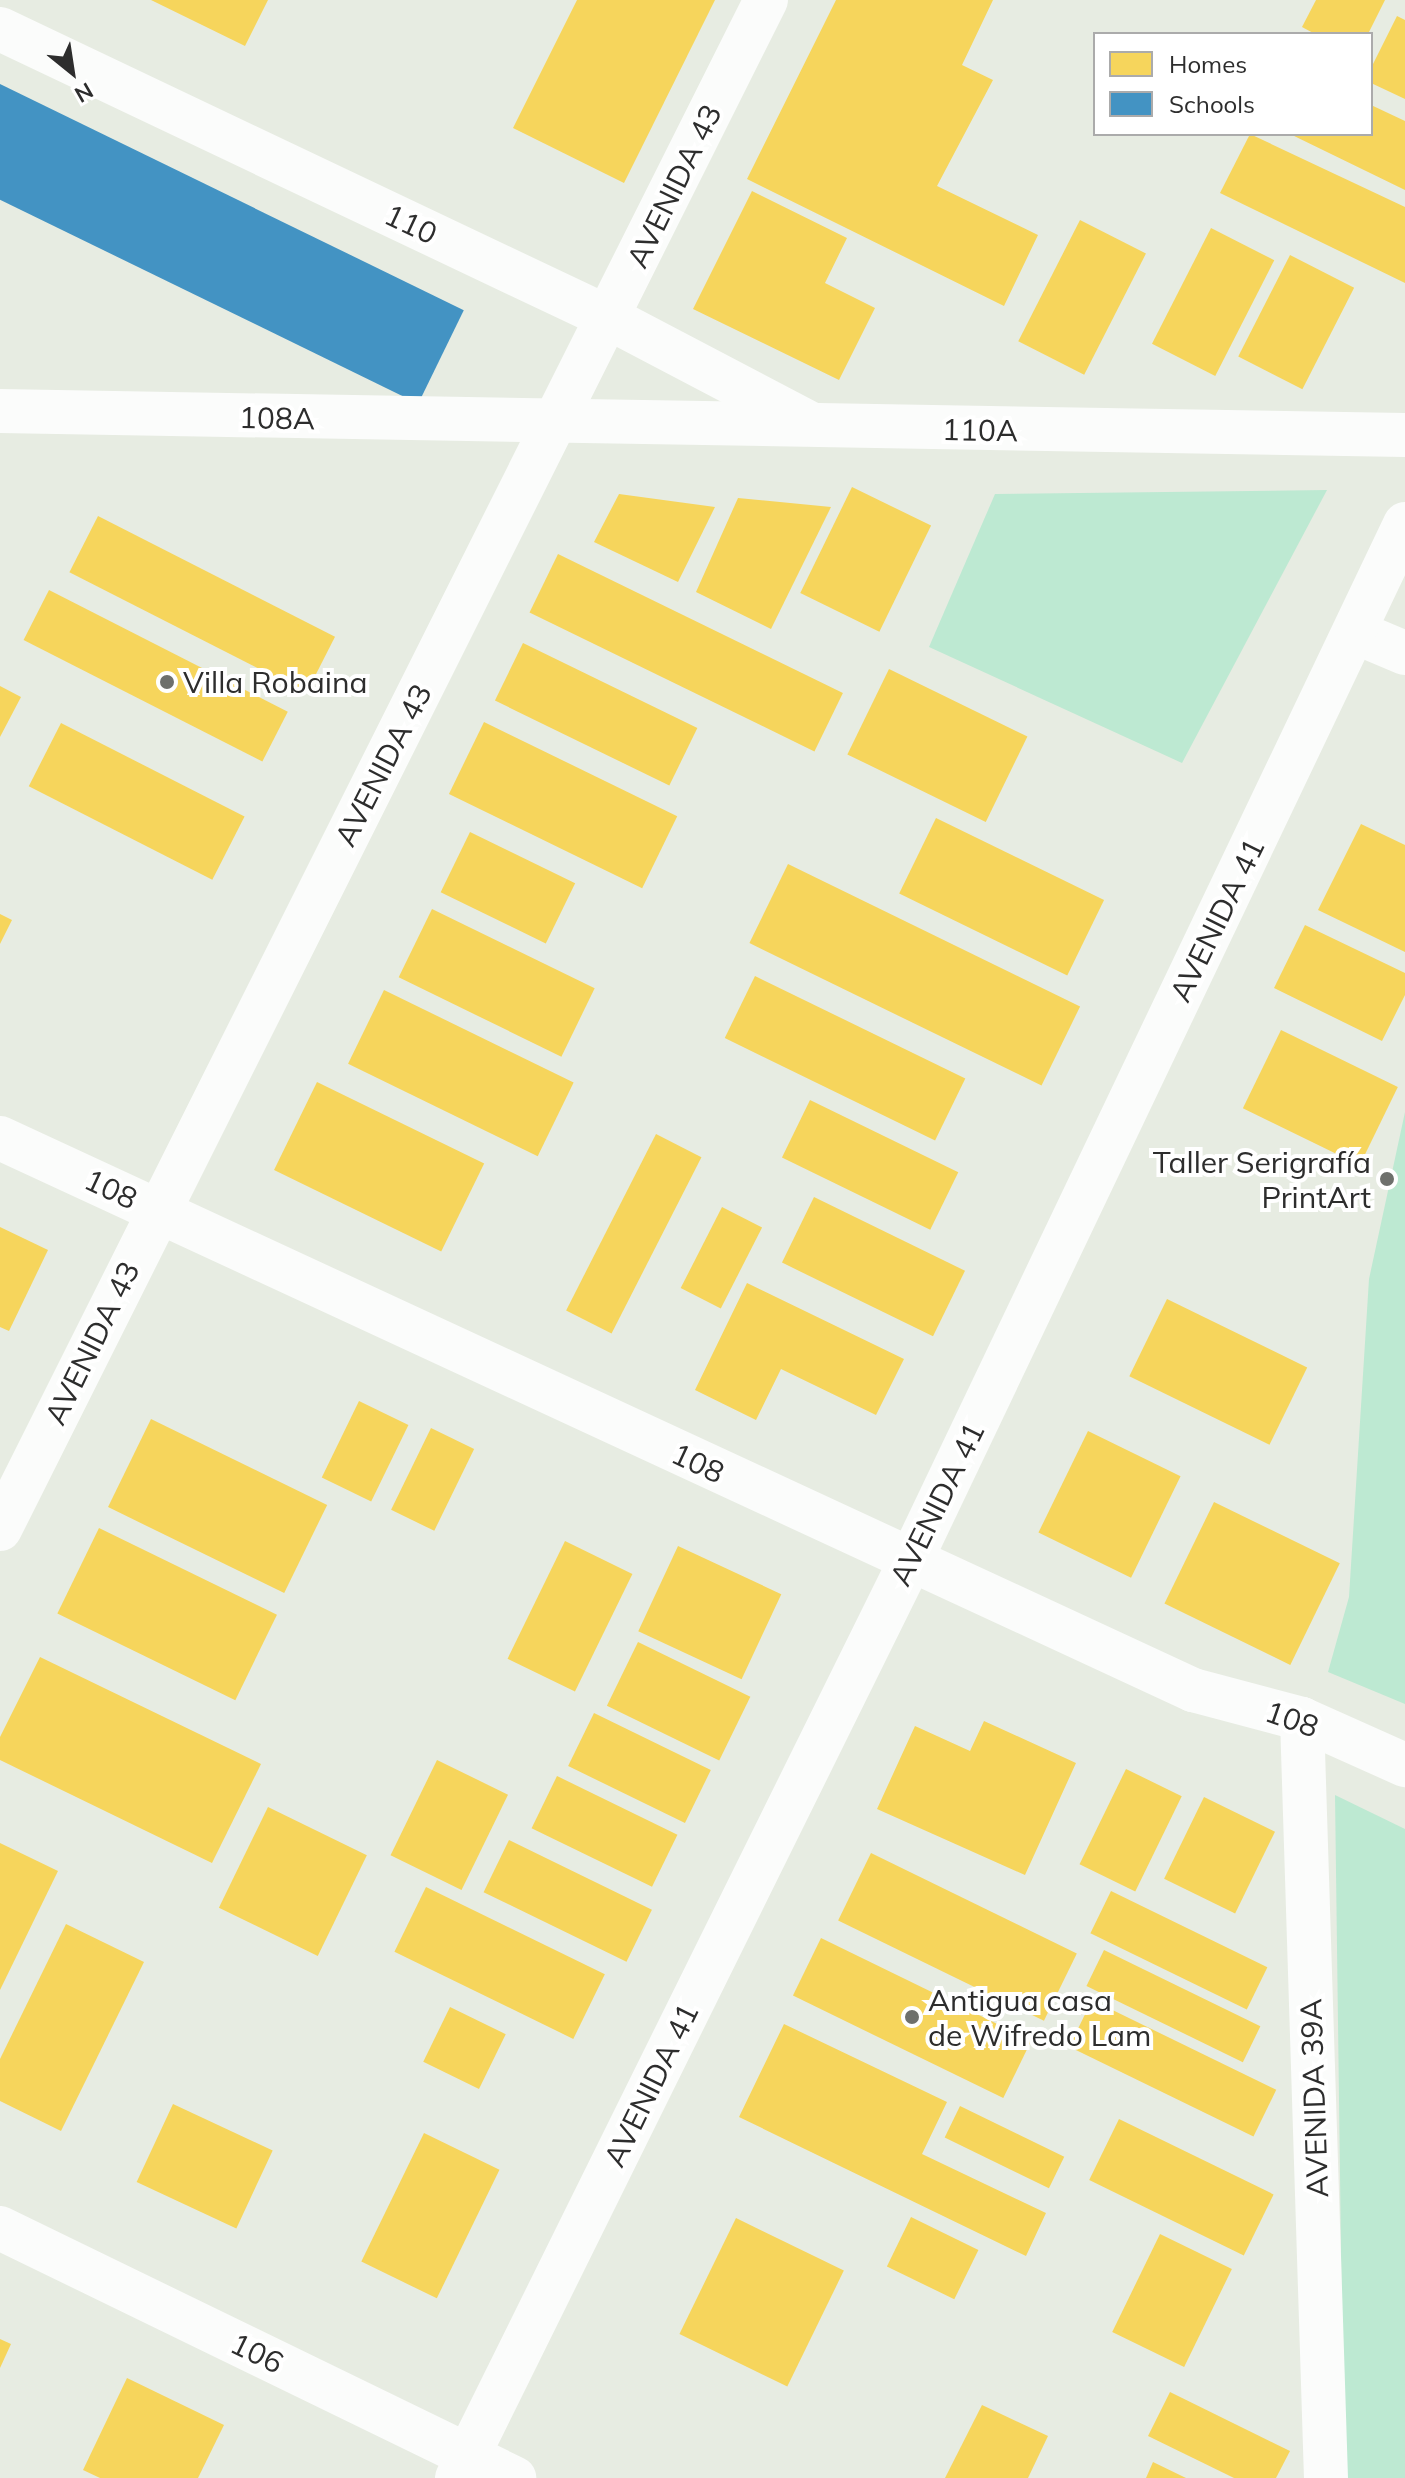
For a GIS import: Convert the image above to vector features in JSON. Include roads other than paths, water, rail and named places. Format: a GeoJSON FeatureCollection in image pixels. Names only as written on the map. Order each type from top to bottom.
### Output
{"type":"FeatureCollection","features":[{"type":"Feature","properties":{"kind":"street","name":"AVENIDA 43"},"geometry":{"type":"LineString","coordinates":[[0,1529],[157,1210],[609,318],[766,0]]}},
{"type":"Feature","properties":{"kind":"street","name":"110"},"geometry":{"type":"LineString","coordinates":[[0,29],[609,318],[818,428]]}},
{"type":"Feature","properties":{"kind":"street","name":"108A"},"geometry":{"type":"LineString","coordinates":[[0,411],[555,424]]}},
{"type":"Feature","properties":{"kind":"street","name":"110A"},"geometry":{"type":"LineString","coordinates":[[555,424],[1405,435]]}},
{"type":"Feature","properties":{"kind":"street","name":"AVENIDA 41"},"geometry":{"type":"LineString","coordinates":[[463,2467],[910,1562],[1405,524]]}},
{"type":"Feature","properties":{"kind":"street"},"geometry":{"type":"LineString","coordinates":[[1355,632],[1405,653]]}},
{"type":"Feature","properties":{"kind":"street","name":"108"},"geometry":{"type":"LineString","coordinates":[[0,1138],[910,1562],[1193,1690],[1302,1719],[1405,1765]]}},
{"type":"Feature","properties":{"kind":"street","name":"AVENIDA 39A"},"geometry":{"type":"LineString","coordinates":[[1302,1719],[1326,2478]]}},
{"type":"Feature","properties":{"kind":"street","name":"106"},"geometry":{"type":"LineString","coordinates":[[0,2228],[463,2467],[514,2478]]}},
{"type":"Feature","properties":{"kind":"place","name":"Villa Robaina"},"geometry":{"type":"Point","coordinates":[167,682]}},
{"type":"Feature","properties":{"kind":"place","name":"Taller Serigrafía PrintArt"},"geometry":{"type":"Point","coordinates":[1387,1179]}},
{"type":"Feature","properties":{"kind":"place","name":"Antigua casa de Wifredo Lam"},"geometry":{"type":"Point","coordinates":[912,2017]}}]}
